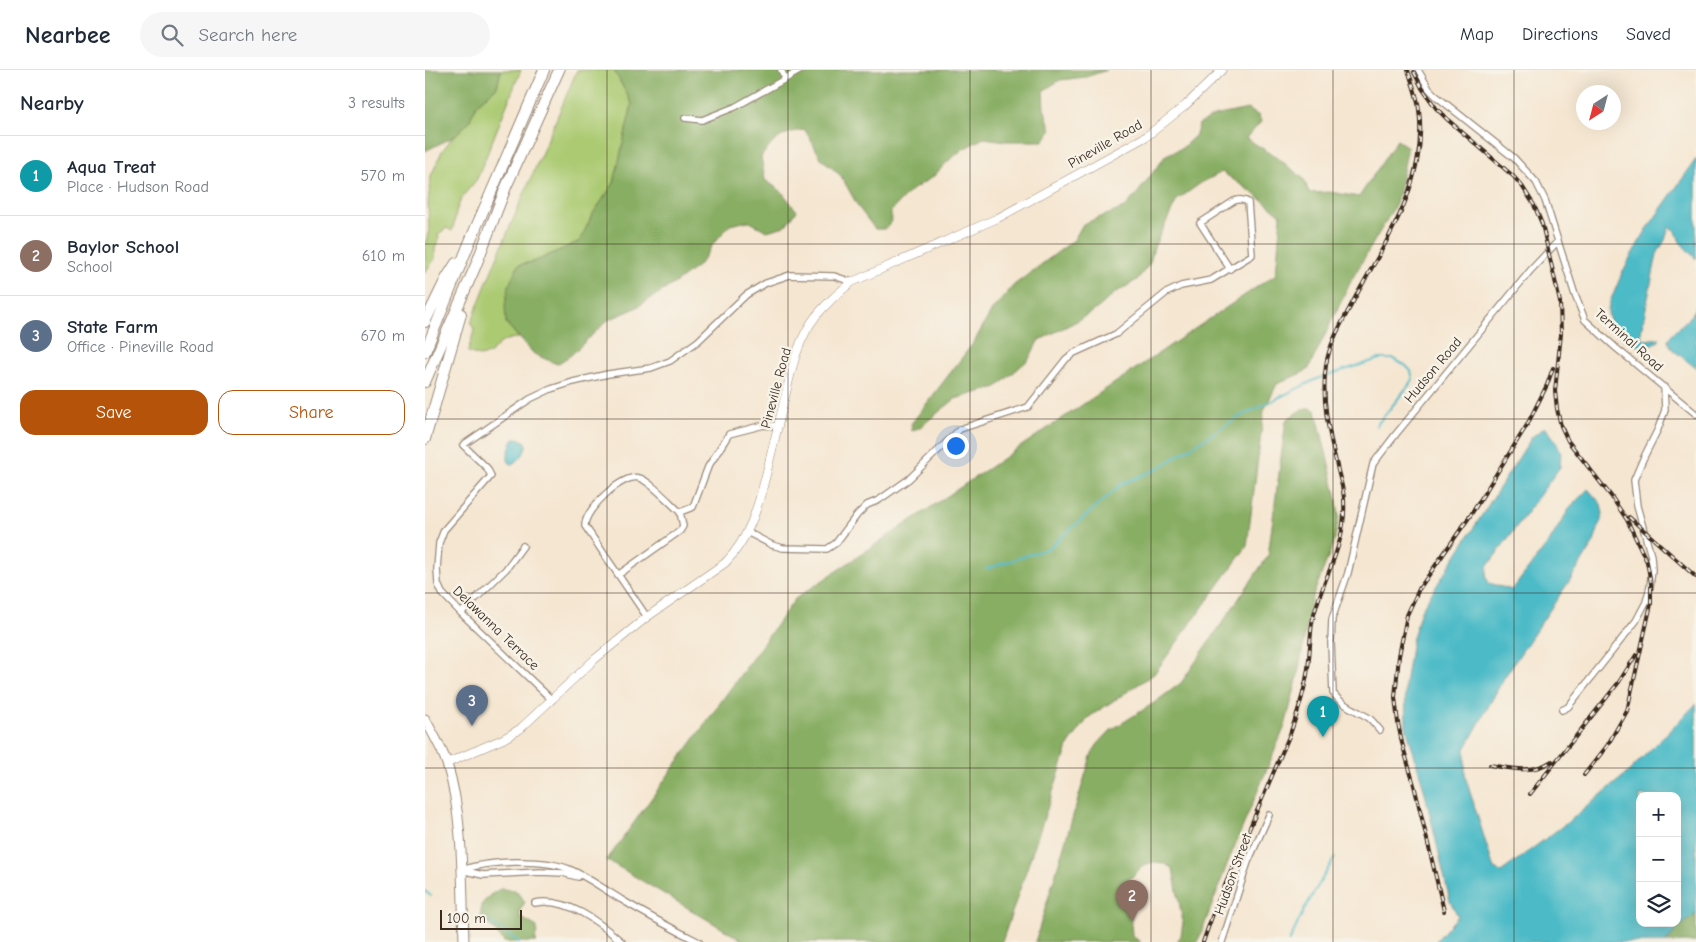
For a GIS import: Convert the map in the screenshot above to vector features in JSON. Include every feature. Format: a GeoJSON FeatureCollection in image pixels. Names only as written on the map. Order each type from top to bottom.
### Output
{"type":"FeatureCollection","features":[{"type":"Feature","properties":{"kind":"highway"},"geometry":{"type":"LineString","coordinates":[[425,352],[471,239],[544,70]]}},
{"type":"Feature","properties":{"kind":"highway"},"geometry":{"type":"LineString","coordinates":[[425,382],[476,265],[506,187],[559,70]]}},
{"type":"Feature","properties":{"kind":"highway"},"geometry":{"type":"LineString","coordinates":[[425,322],[446,279],[471,239]]}},
{"type":"Feature","properties":{"kind":"highway"},"geometry":{"type":"LineString","coordinates":[[425,439],[443,371],[476,265]]}},
{"type":"Feature","properties":{"kind":"main road","name":"Pineville Road"},"geometry":{"type":"LineString","coordinates":[[447,763],[503,739],[520,729],[553,700],[595,658],[647,617],[725,563],[734,554],[747,532],[758,506],[793,364],[802,341],[815,317],[838,293],[852,282],[997,218],[1147,136],[1186,105],[1222,70]]}},
{"type":"Feature","properties":{"kind":"main road"},"geometry":{"type":"LineString","coordinates":[[425,719],[438,741],[447,763],[456,800],[464,942]]}},
{"type":"Feature","properties":{"kind":"street"},"geometry":{"type":"LineString","coordinates":[[781,70],[785,78]]}},
{"type":"Feature","properties":{"kind":"street"},"geometry":{"type":"LineString","coordinates":[[685,118],[702,120],[735,107],[801,70]]}},
{"type":"Feature","properties":{"kind":"street"},"geometry":{"type":"LineString","coordinates":[[1418,70],[1436,96],[1514,158],[1531,176],[1543,195],[1558,241]]}},
{"type":"Feature","properties":{"kind":"street"},"geometry":{"type":"LineString","coordinates":[[747,532],[772,545],[783,548],[827,549],[836,543],[867,505],[879,500],[909,478],[960,429],[1028,407],[1066,359],[1074,353],[1116,334],[1166,294],[1181,286],[1211,280],[1230,269],[1252,255],[1248,202],[1239,199],[1200,223],[1230,269]]}},
{"type":"Feature","properties":{"kind":"street","name":"Terminal Road"},"geometry":{"type":"LineString","coordinates":[[1558,241],[1585,320],[1696,414]]}},
{"type":"Feature","properties":{"kind":"street","name":"Hudson Road"},"geometry":{"type":"LineString","coordinates":[[1379,730],[1370,719],[1337,699],[1333,693],[1331,643],[1332,619],[1347,573],[1373,464],[1530,272],[1558,241]]}},
{"type":"Feature","properties":{"kind":"street","name":"Delawanna Terrace"},"geometry":{"type":"LineString","coordinates":[[553,700],[461,613],[442,593],[438,584],[439,543],[444,530],[491,476],[487,468],[463,445],[530,399],[551,389],[608,374],[651,368],[670,361],[698,341],[746,295],[766,283],[790,275],[834,276],[852,282]]}},
{"type":"Feature","properties":{"kind":"street"},"geometry":{"type":"LineString","coordinates":[[1561,710],[1568,707],[1636,621],[1646,602],[1653,569],[1637,506],[1634,480],[1665,410],[1664,387]]}},
{"type":"Feature","properties":{"kind":"street"},"geometry":{"type":"LineString","coordinates":[[681,512],[693,507],[708,467],[729,434],[764,425],[778,426]]}},
{"type":"Feature","properties":{"kind":"street"},"geometry":{"type":"LineString","coordinates":[[618,575],[680,531],[683,526],[681,512],[638,477],[622,481],[591,508],[585,521],[585,526],[618,575],[647,617]]}},
{"type":"Feature","properties":{"kind":"street"},"geometry":{"type":"LineString","coordinates":[[461,613],[505,568],[523,546]]}},
{"type":"Feature","properties":{"kind":"street","name":"Hudson Street"},"geometry":{"type":"LineString","coordinates":[[1222,942],[1248,862],[1269,815]]}},
{"type":"Feature","properties":{"kind":"street"},"geometry":{"type":"LineString","coordinates":[[461,870],[477,865],[543,863],[570,870],[699,942]]}},
{"type":"Feature","properties":{"kind":"street"},"geometry":{"type":"LineString","coordinates":[[461,870],[483,875],[540,872],[563,873],[585,878]]}},
{"type":"Feature","properties":{"kind":"street"},"geometry":{"type":"LineString","coordinates":[[535,903],[545,901],[578,911],[601,925],[622,942]]}},
{"type":"Feature","properties":{"kind":"green space"},"geometry":{"type":"Polygon","coordinates":[[[425,70],[501,70],[497,87],[477,104],[469,122],[453,137],[425,151],[425,70]]]}},
{"type":"Feature","properties":{"kind":"green space"},"geometry":{"type":"Polygon","coordinates":[[[501,70],[521,70],[477,179],[460,201],[452,231],[447,228],[438,234],[439,239],[435,248],[435,259],[425,272],[425,245],[429,230],[428,203],[431,176],[442,151],[469,122],[477,104],[497,87],[501,70]]]}},
{"type":"Feature","properties":{"kind":"green space"},"geometry":{"type":"Polygon","coordinates":[[[577,70],[614,70],[632,104],[614,183],[592,215],[580,241],[536,261],[518,265],[506,323],[519,338],[503,342],[490,354],[479,356],[468,352],[474,330],[471,323],[577,70]]]}},
{"type":"Feature","properties":{"kind":"green space"},"geometry":{"type":"Polygon","coordinates":[[[614,70],[1107,70],[1086,77],[1060,80],[1043,91],[1044,108],[1051,130],[1043,141],[1006,141],[984,138],[963,149],[934,176],[909,192],[891,211],[891,223],[884,229],[875,229],[859,208],[841,176],[821,158],[805,130],[785,135],[775,141],[761,157],[765,180],[781,191],[797,211],[785,226],[767,231],[748,221],[730,225],[713,244],[700,264],[675,283],[634,309],[608,320],[571,355],[557,364],[534,354],[506,323],[505,305],[509,285],[518,265],[536,261],[580,241],[592,215],[614,183],[632,104],[614,70]]]}},
{"type":"Feature","properties":{"kind":"green space"},"geometry":{"type":"Polygon","coordinates":[[[1248,109],[1259,116],[1261,122],[1246,138],[1279,159],[1304,179],[1309,193],[1330,192],[1359,197],[1397,140],[1408,147],[1396,204],[1352,279],[1308,370],[1277,384],[1264,410],[1247,546],[1154,674],[1089,717],[1069,744],[1002,942],[745,942],[607,860],[795,599],[1276,274],[1281,215],[1222,172],[1201,183],[1177,200],[1154,247],[1150,263],[1137,280],[1115,293],[1098,308],[1077,321],[1038,341],[1029,359],[997,387],[955,399],[920,427],[912,431],[911,424],[974,342],[992,310],[1014,285],[1074,240],[1083,224],[1124,208],[1166,155],[1182,148],[1196,135],[1199,124],[1214,116],[1248,109]]]}},
{"type":"Feature","properties":{"kind":"green space"},"geometry":{"type":"Polygon","coordinates":[[[1310,408],[1316,411],[1336,494],[1339,516],[1334,542],[1311,601],[1297,680],[1285,726],[1228,862],[1198,942],[1177,942],[1181,935],[1183,923],[1173,869],[1164,863],[1154,862],[1144,865],[1128,881],[1126,890],[1133,912],[1131,921],[1132,936],[1141,942],[1035,942],[1091,756],[1097,745],[1111,730],[1154,703],[1181,683],[1268,556],[1286,420],[1299,411],[1310,408]]]}},
{"type":"Feature","properties":{"kind":"green space"},"geometry":{"type":"Polygon","coordinates":[[[500,889],[515,890],[525,902],[520,910],[520,917],[537,927],[535,939],[537,942],[504,942],[481,917],[481,905],[490,895],[500,889]]]}},
{"type":"Feature","properties":{"kind":"green space"},"geometry":{"type":"Polygon","coordinates":[[[1696,914],[1696,942],[1666,942],[1681,927],[1696,914]]]}},
{"type":"Feature","properties":{"kind":"water"},"geometry":{"type":"Polygon","coordinates":[[[1696,159],[1696,259],[1680,242],[1676,231],[1669,227],[1665,240],[1657,254],[1641,332],[1645,340],[1659,338],[1659,341],[1649,345],[1635,344],[1626,340],[1613,328],[1608,314],[1609,304],[1632,254],[1696,159]]]}},
{"type":"Feature","properties":{"kind":"water"},"geometry":{"type":"Polygon","coordinates":[[[1696,306],[1696,368],[1672,349],[1668,341],[1670,336],[1692,315],[1696,306]]]}},
{"type":"Feature","properties":{"kind":"water"},"geometry":{"type":"Polygon","coordinates":[[[1545,427],[1556,441],[1561,452],[1560,467],[1487,567],[1486,577],[1489,583],[1512,590],[1549,542],[1571,506],[1588,489],[1601,504],[1603,514],[1594,542],[1504,678],[1465,749],[1465,776],[1494,869],[1501,872],[1572,819],[1625,775],[1696,704],[1696,914],[1681,925],[1681,792],[1636,792],[1636,927],[1679,927],[1666,942],[1435,942],[1458,916],[1450,901],[1424,789],[1406,726],[1405,684],[1412,641],[1421,610],[1532,437],[1545,427]]]}},
{"type":"Feature","properties":{"kind":"water"},"geometry":{"type":"Polygon","coordinates":[[[518,438],[526,442],[524,453],[511,464],[508,461],[508,453],[513,440],[518,438]]]}},
{"type":"Feature","properties":{"kind":"waterway"},"geometry":{"type":"LineString","coordinates":[[986,569],[1049,548],[1122,484],[1157,469],[1237,418],[1319,378],[1379,359],[1393,359],[1405,365],[1411,371],[1413,380],[1376,426]]}},
{"type":"Feature","properties":{"kind":"waterway"},"geometry":{"type":"LineString","coordinates":[[1289,942],[1305,908],[1335,857]]}},
{"type":"Feature","properties":{"kind":"waterway"},"geometry":{"type":"LineString","coordinates":[[425,891],[431,896]]}},
{"type":"Feature","properties":{"kind":"waterway"},"geometry":{"type":"LineString","coordinates":[[481,917],[519,942]]}},
{"type":"Feature","properties":{"kind":"railway"},"geometry":{"type":"LineString","coordinates":[[1203,942],[1214,911],[1296,718],[1307,677],[1312,623],[1342,533],[1344,496],[1331,441],[1325,404],[1326,365],[1338,329],[1381,252],[1403,207],[1411,184],[1417,160],[1420,135],[1418,105],[1408,70]]}},
{"type":"Feature","properties":{"kind":"railway"},"geometry":{"type":"LineString","coordinates":[[1414,72],[1422,88],[1436,108],[1513,176],[1534,205],[1542,224],[1560,302],[1561,334],[1555,391],[1561,426],[1568,441],[1611,496],[1627,520],[1647,562],[1651,583],[1651,604],[1627,711],[1607,746],[1584,775]]}},
{"type":"Feature","properties":{"kind":"railway"},"geometry":{"type":"LineString","coordinates":[[1444,911],[1398,723],[1395,697],[1399,656],[1407,615],[1419,589],[1470,516],[1527,425],[1547,385],[1553,368]]}},
{"type":"Feature","properties":{"kind":"railway"},"geometry":{"type":"LineString","coordinates":[[1629,517],[1696,577]]}},
{"type":"Feature","properties":{"kind":"railway"},"geometry":{"type":"LineString","coordinates":[[1530,794],[1619,682],[1636,655]]}},
{"type":"Feature","properties":{"kind":"railway"},"geometry":{"type":"LineString","coordinates":[[1490,765],[1514,769],[1530,769],[1552,761]]}},
{"type":"Feature","properties":{"kind":"place","name":"State Farm"},"geometry":{"type":"Point","coordinates":[472,726]}},
{"type":"Feature","properties":{"kind":"place","name":"Aqua Treat"},"geometry":{"type":"Point","coordinates":[1323,737]}},
{"type":"Feature","properties":{"kind":"place","name":"Baylor School"},"geometry":{"type":"Point","coordinates":[1132,921]}}]}
